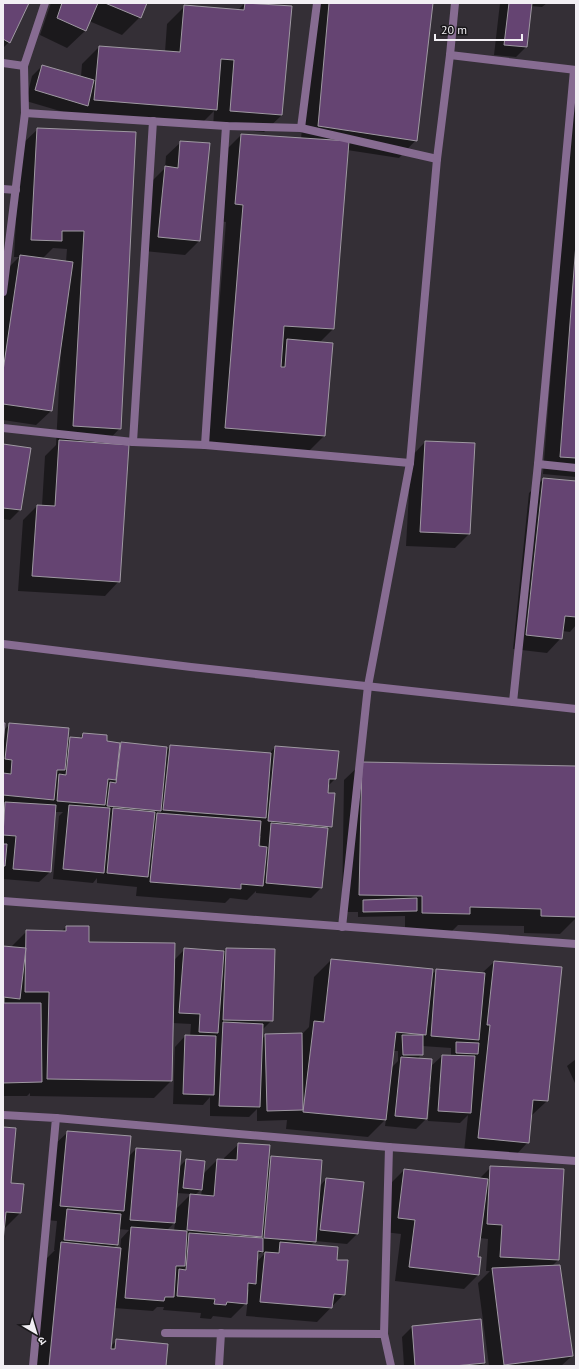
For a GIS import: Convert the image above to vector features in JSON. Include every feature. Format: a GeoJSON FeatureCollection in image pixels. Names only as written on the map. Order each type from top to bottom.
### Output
{"type":"FeatureCollection","features":[{"type":"Feature","properties":{"kind":"street"},"geometry":{"type":"LineString","coordinates":[[3,292],[25,113],[24,66],[45,3]]}},
{"type":"Feature","properties":{"kind":"street"},"geometry":{"type":"LineString","coordinates":[[301,128],[317,3]]}},
{"type":"Feature","properties":{"kind":"street"},"geometry":{"type":"LineString","coordinates":[[342,927],[368,686],[410,463],[437,159],[455,3]]}},
{"type":"Feature","properties":{"kind":"street"},"geometry":{"type":"LineString","coordinates":[[450,55],[575,70],[538,464],[513,702]]}},
{"type":"Feature","properties":{"kind":"street"},"geometry":{"type":"LineString","coordinates":[[3,63],[24,66]]}},
{"type":"Feature","properties":{"kind":"street"},"geometry":{"type":"LineString","coordinates":[[25,113],[226,126],[301,128],[437,159]]}},
{"type":"Feature","properties":{"kind":"street"},"geometry":{"type":"LineString","coordinates":[[133,442],[153,121]]}},
{"type":"Feature","properties":{"kind":"street"},"geometry":{"type":"LineString","coordinates":[[205,445],[226,126]]}},
{"type":"Feature","properties":{"kind":"street"},"geometry":{"type":"LineString","coordinates":[[3,189],[16,190]]}},
{"type":"Feature","properties":{"kind":"street"},"geometry":{"type":"LineString","coordinates":[[3,428],[133,442],[205,445],[410,463]]}},
{"type":"Feature","properties":{"kind":"street"},"geometry":{"type":"LineString","coordinates":[[538,464],[576,468]]}},
{"type":"Feature","properties":{"kind":"street"},"geometry":{"type":"LineString","coordinates":[[3,644],[191,667],[576,709]]}},
{"type":"Feature","properties":{"kind":"street"},"geometry":{"type":"LineString","coordinates":[[3,901],[576,944]]}},
{"type":"Feature","properties":{"kind":"street"},"geometry":{"type":"LineString","coordinates":[[3,1114],[389,1147],[576,1161]]}},
{"type":"Feature","properties":{"kind":"street"},"geometry":{"type":"LineString","coordinates":[[33,1366],[56,1118]]}},
{"type":"Feature","properties":{"kind":"street"},"geometry":{"type":"LineString","coordinates":[[389,1147],[384,1334],[391,1366]]}},
{"type":"Feature","properties":{"kind":"street"},"geometry":{"type":"LineString","coordinates":[[165,1333],[384,1334]]}},
{"type":"Feature","properties":{"kind":"street"},"geometry":{"type":"LineString","coordinates":[[219,1366],[221,1333]]}},
{"type":"Feature","properties":{"kind":"building"},"geometry":{"type":"Polygon","coordinates":[[[3,3],[29,3],[10,43],[3,39],[3,3]]]}},
{"type":"Feature","properties":{"kind":"building"},"geometry":{"type":"Polygon","coordinates":[[[62,3],[98,3],[86,31],[57,18],[62,3]]]}},
{"type":"Feature","properties":{"kind":"building"},"geometry":{"type":"Polygon","coordinates":[[[105,3],[147,3],[141,18],[105,3]]]}},
{"type":"Feature","properties":{"kind":"building"},"geometry":{"type":"Polygon","coordinates":[[[245,3],[292,6],[282,115],[230,111],[234,60],[221,59],[217,110],[94,100],[99,46],[180,52],[184,5],[244,10],[245,3]]]}},
{"type":"Feature","properties":{"kind":"building"},"geometry":{"type":"Polygon","coordinates":[[[329,3],[433,3],[417,141],[318,126],[329,3]]]}},
{"type":"Feature","properties":{"kind":"building"},"geometry":{"type":"Polygon","coordinates":[[[509,3],[532,3],[527,47],[504,45],[509,3]]]}},
{"type":"Feature","properties":{"kind":"building"},"geometry":{"type":"Polygon","coordinates":[[[42,65],[94,80],[88,106],[35,90],[42,65]]]}},
{"type":"Feature","properties":{"kind":"building"},"geometry":{"type":"Polygon","coordinates":[[[37,128],[136,132],[121,429],[73,426],[84,231],[62,231],[62,241],[31,240],[37,128]]]}},
{"type":"Feature","properties":{"kind":"building"},"geometry":{"type":"Polygon","coordinates":[[[241,134],[349,141],[334,329],[284,326],[281,367],[285,367],[287,339],[333,343],[325,436],[225,428],[243,205],[235,204],[241,134]]]}},
{"type":"Feature","properties":{"kind":"building"},"geometry":{"type":"Polygon","coordinates":[[[180,141],[210,143],[200,241],[158,237],[165,166],[178,168],[180,141]]]}},
{"type":"Feature","properties":{"kind":"building"},"geometry":{"type":"Polygon","coordinates":[[[576,243],[576,458],[560,457],[576,243]]]}},
{"type":"Feature","properties":{"kind":"building"},"geometry":{"type":"Polygon","coordinates":[[[20,255],[73,262],[52,411],[3,404],[3,371],[20,255]]]}},
{"type":"Feature","properties":{"kind":"building"},"geometry":{"type":"Polygon","coordinates":[[[59,440],[129,445],[120,582],[32,576],[37,505],[55,506],[59,440]]]}},
{"type":"Feature","properties":{"kind":"building"},"geometry":{"type":"Polygon","coordinates":[[[425,441],[475,443],[470,534],[420,532],[425,441]]]}},
{"type":"Feature","properties":{"kind":"building"},"geometry":{"type":"Polygon","coordinates":[[[3,444],[31,448],[21,510],[3,508],[3,444]]]}},
{"type":"Feature","properties":{"kind":"building"},"geometry":{"type":"Polygon","coordinates":[[[543,478],[576,481],[576,617],[565,616],[562,639],[526,635],[543,478]]]}},
{"type":"Feature","properties":{"kind":"building"},"geometry":{"type":"Polygon","coordinates":[[[3,723],[5,723],[3,747],[3,723]]]}},
{"type":"Feature","properties":{"kind":"building"},"geometry":{"type":"Polygon","coordinates":[[[9,723],[69,728],[65,770],[57,770],[54,800],[3,795],[3,773],[11,774],[12,760],[5,759],[9,723]]]}},
{"type":"Feature","properties":{"kind":"building"},"geometry":{"type":"Polygon","coordinates":[[[83,733],[107,735],[107,741],[120,743],[116,780],[108,779],[105,805],[57,801],[59,774],[66,775],[70,737],[82,738],[83,733]]]}},
{"type":"Feature","properties":{"kind":"building"},"geometry":{"type":"Polygon","coordinates":[[[121,742],[167,747],[161,811],[107,806],[110,782],[116,783],[121,742]]]}},
{"type":"Feature","properties":{"kind":"building"},"geometry":{"type":"Polygon","coordinates":[[[170,745],[271,753],[266,818],[163,810],[170,745]]]}},
{"type":"Feature","properties":{"kind":"building"},"geometry":{"type":"Polygon","coordinates":[[[275,746],[339,751],[336,779],[329,779],[328,793],[335,793],[332,827],[268,821],[275,746]]]}},
{"type":"Feature","properties":{"kind":"building"},"geometry":{"type":"Polygon","coordinates":[[[362,762],[576,766],[576,917],[541,916],[541,909],[470,907],[470,914],[422,913],[422,896],[359,895],[362,762]]]}},
{"type":"Feature","properties":{"kind":"building"},"geometry":{"type":"Polygon","coordinates":[[[5,802],[56,805],[51,872],[13,869],[16,836],[3,835],[5,802]]]}},
{"type":"Feature","properties":{"kind":"building"},"geometry":{"type":"Polygon","coordinates":[[[69,805],[110,808],[104,873],[63,869],[69,805]]]}},
{"type":"Feature","properties":{"kind":"building"},"geometry":{"type":"Polygon","coordinates":[[[113,808],[155,812],[148,877],[107,873],[113,808]]]}},
{"type":"Feature","properties":{"kind":"building"},"geometry":{"type":"Polygon","coordinates":[[[157,813],[261,821],[259,846],[267,847],[263,886],[241,884],[241,889],[150,882],[157,813]]]}},
{"type":"Feature","properties":{"kind":"building"},"geometry":{"type":"Polygon","coordinates":[[[271,823],[328,828],[322,888],[266,883],[271,823]]]}},
{"type":"Feature","properties":{"kind":"building"},"geometry":{"type":"Polygon","coordinates":[[[3,844],[7,844],[5,866],[3,866],[3,844]]]}},
{"type":"Feature","properties":{"kind":"building"},"geometry":{"type":"Polygon","coordinates":[[[417,898],[417,911],[363,912],[363,900],[417,898]]]}},
{"type":"Feature","properties":{"kind":"building"},"geometry":{"type":"Polygon","coordinates":[[[66,926],[89,926],[89,942],[175,943],[172,1081],[47,1079],[49,992],[25,992],[26,930],[66,931],[66,926]]]}},
{"type":"Feature","properties":{"kind":"building"},"geometry":{"type":"Polygon","coordinates":[[[3,946],[26,948],[20,999],[3,997],[3,946]]]}},
{"type":"Feature","properties":{"kind":"building"},"geometry":{"type":"Polygon","coordinates":[[[184,948],[224,951],[218,1033],[199,1032],[200,1014],[179,1013],[184,948]]]}},
{"type":"Feature","properties":{"kind":"building"},"geometry":{"type":"Polygon","coordinates":[[[226,948],[275,949],[273,1021],[223,1020],[226,948]]]}},
{"type":"Feature","properties":{"kind":"building"},"geometry":{"type":"Polygon","coordinates":[[[331,959],[433,969],[426,1035],[396,1032],[386,1120],[303,1112],[314,1021],[324,1022],[331,959]]]}},
{"type":"Feature","properties":{"kind":"building"},"geometry":{"type":"Polygon","coordinates":[[[494,961],[562,967],[548,1101],[533,1100],[529,1143],[478,1138],[490,1025],[487,1025],[494,961]]]}},
{"type":"Feature","properties":{"kind":"building"},"geometry":{"type":"Polygon","coordinates":[[[436,969],[485,973],[479,1040],[431,1036],[436,969]]]}},
{"type":"Feature","properties":{"kind":"building"},"geometry":{"type":"Polygon","coordinates":[[[3,998],[4,1003],[41,1003],[42,1082],[3,1083],[3,998]]]}},
{"type":"Feature","properties":{"kind":"building"},"geometry":{"type":"Polygon","coordinates":[[[223,1022],[263,1024],[260,1107],[219,1106],[223,1022]]]}},
{"type":"Feature","properties":{"kind":"building"},"geometry":{"type":"Polygon","coordinates":[[[302,1033],[303,1110],[267,1111],[265,1034],[302,1033]]]}},
{"type":"Feature","properties":{"kind":"building"},"geometry":{"type":"Polygon","coordinates":[[[185,1035],[216,1036],[214,1095],[183,1094],[185,1035]]]}},
{"type":"Feature","properties":{"kind":"building"},"geometry":{"type":"Polygon","coordinates":[[[402,1035],[423,1035],[423,1055],[403,1055],[402,1035]]]}},
{"type":"Feature","properties":{"kind":"building"},"geometry":{"type":"Polygon","coordinates":[[[456,1042],[479,1043],[478,1054],[456,1053],[456,1042]]]}},
{"type":"Feature","properties":{"kind":"building"},"geometry":{"type":"Polygon","coordinates":[[[442,1055],[475,1056],[471,1113],[438,1111],[442,1055]]]}},
{"type":"Feature","properties":{"kind":"building"},"geometry":{"type":"Polygon","coordinates":[[[401,1057],[432,1059],[427,1119],[395,1116],[401,1057]]]}},
{"type":"Feature","properties":{"kind":"building"},"geometry":{"type":"Polygon","coordinates":[[[3,1127],[16,1128],[11,1183],[24,1184],[21,1213],[6,1212],[3,1241],[3,1127]]]}},
{"type":"Feature","properties":{"kind":"building"},"geometry":{"type":"Polygon","coordinates":[[[67,1131],[131,1136],[124,1211],[60,1206],[67,1131]]]}},
{"type":"Feature","properties":{"kind":"building"},"geometry":{"type":"Polygon","coordinates":[[[238,1143],[270,1145],[262,1237],[187,1230],[190,1194],[214,1196],[217,1159],[237,1160],[238,1143]]]}},
{"type":"Feature","properties":{"kind":"building"},"geometry":{"type":"Polygon","coordinates":[[[136,1148],[181,1151],[175,1223],[130,1220],[136,1148]]]}},
{"type":"Feature","properties":{"kind":"building"},"geometry":{"type":"Polygon","coordinates":[[[271,1156],[322,1160],[316,1242],[264,1238],[271,1156]]]}},
{"type":"Feature","properties":{"kind":"building"},"geometry":{"type":"Polygon","coordinates":[[[186,1159],[205,1161],[202,1190],[183,1188],[186,1159]]]}},
{"type":"Feature","properties":{"kind":"building"},"geometry":{"type":"Polygon","coordinates":[[[490,1166],[564,1169],[559,1260],[500,1257],[502,1225],[487,1224],[490,1166]]]}},
{"type":"Feature","properties":{"kind":"building"},"geometry":{"type":"Polygon","coordinates":[[[404,1169],[488,1179],[478,1257],[481,1257],[479,1275],[409,1267],[415,1220],[398,1218],[404,1169]]]}},
{"type":"Feature","properties":{"kind":"building"},"geometry":{"type":"Polygon","coordinates":[[[326,1178],[364,1182],[358,1234],[320,1230],[326,1178]]]}},
{"type":"Feature","properties":{"kind":"building"},"geometry":{"type":"Polygon","coordinates":[[[67,1209],[121,1214],[118,1245],[64,1240],[67,1209]]]}},
{"type":"Feature","properties":{"kind":"building"},"geometry":{"type":"Polygon","coordinates":[[[131,1227],[187,1231],[185,1266],[176,1266],[174,1297],[165,1297],[164,1301],[125,1298],[131,1227]]]}},
{"type":"Feature","properties":{"kind":"building"},"geometry":{"type":"Polygon","coordinates":[[[189,1233],[263,1238],[263,1252],[258,1251],[256,1284],[248,1283],[247,1304],[227,1302],[226,1305],[214,1304],[215,1299],[177,1296],[179,1269],[186,1270],[189,1233]]]}},
{"type":"Feature","properties":{"kind":"building"},"geometry":{"type":"Polygon","coordinates":[[[61,1242],[121,1248],[111,1349],[115,1349],[116,1339],[168,1344],[166,1366],[49,1366],[61,1242]]]}},
{"type":"Feature","properties":{"kind":"building"},"geometry":{"type":"Polygon","coordinates":[[[280,1242],[338,1247],[337,1260],[348,1260],[345,1295],[334,1294],[332,1308],[260,1302],[265,1252],[279,1253],[280,1242]]]}},
{"type":"Feature","properties":{"kind":"building"},"geometry":{"type":"Polygon","coordinates":[[[560,1265],[573,1356],[504,1365],[492,1268],[560,1265]]]}},
{"type":"Feature","properties":{"kind":"building"},"geometry":{"type":"Polygon","coordinates":[[[481,1319],[485,1363],[454,1366],[415,1366],[412,1326],[481,1319]]]}}]}
